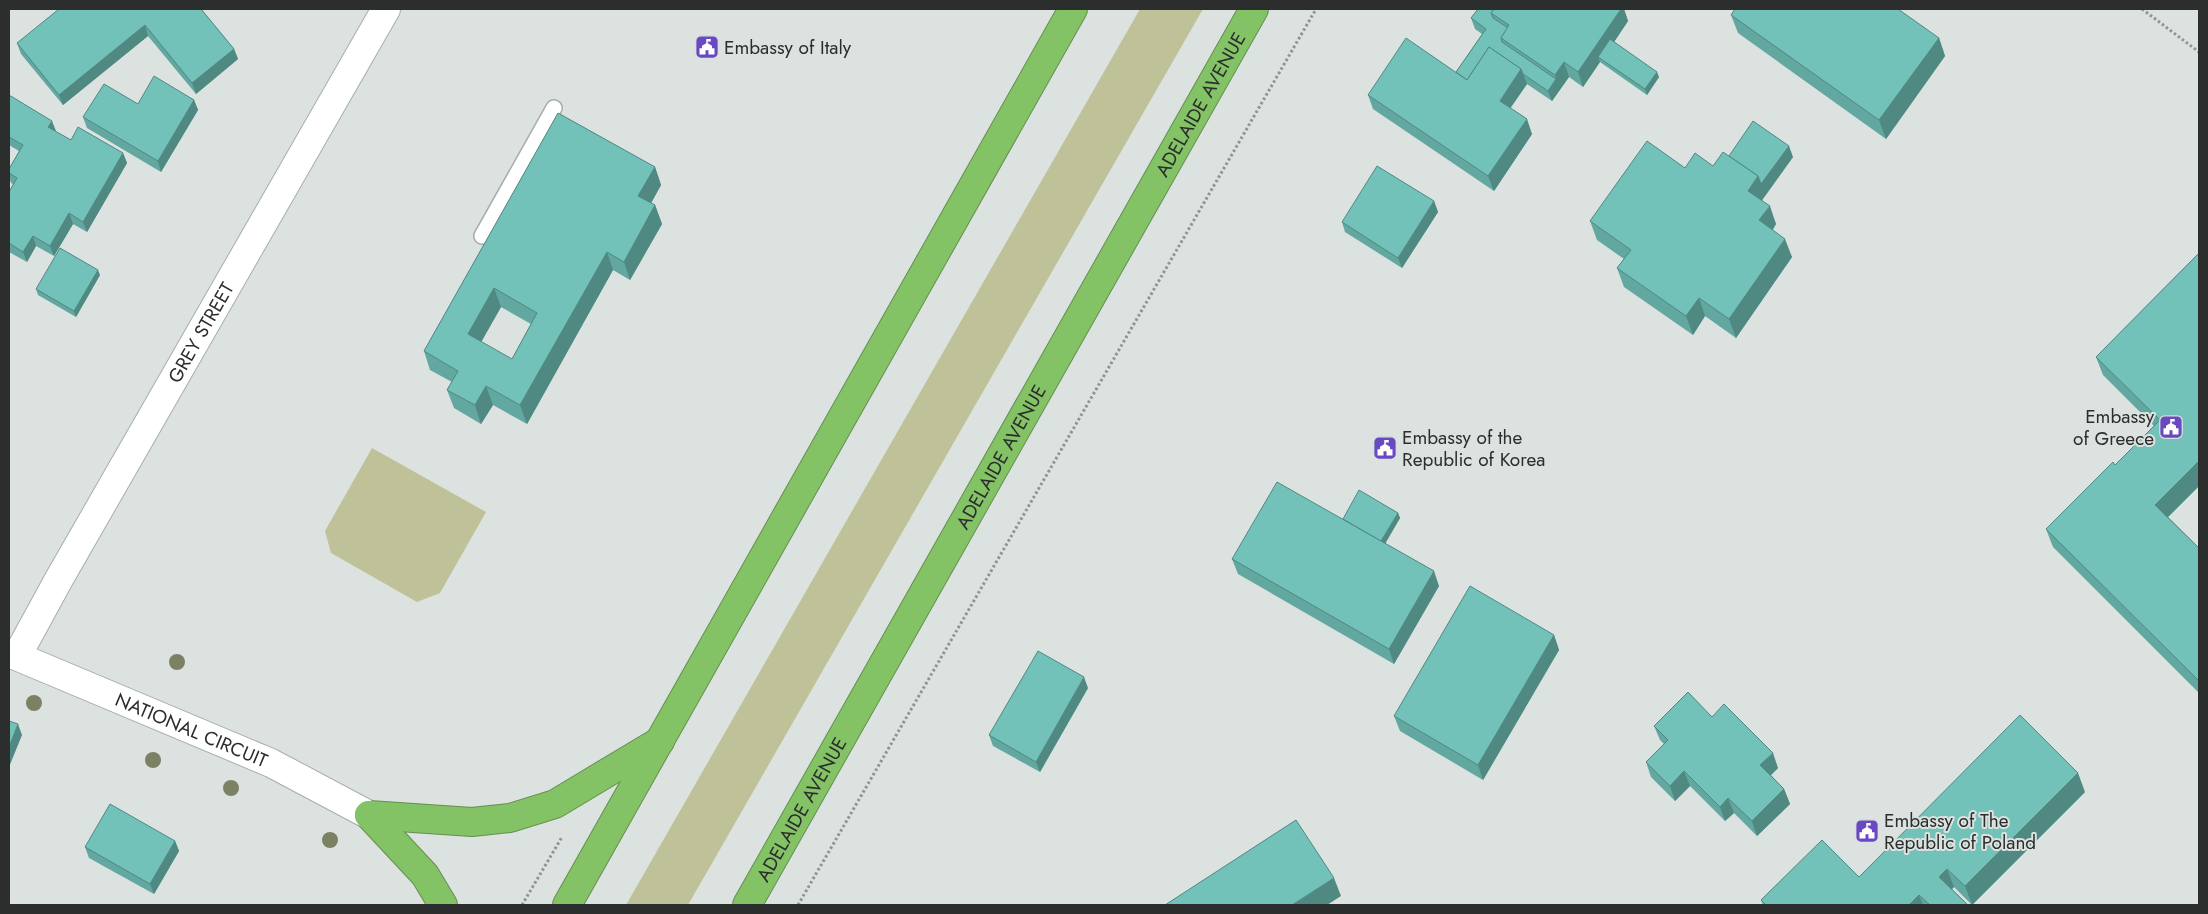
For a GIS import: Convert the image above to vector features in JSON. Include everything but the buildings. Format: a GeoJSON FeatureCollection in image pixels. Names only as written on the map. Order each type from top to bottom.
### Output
{"type":"FeatureCollection","features":[{"type":"Feature","properties":{"kind":"highway"},"geometry":{"type":"LineString","coordinates":[[567,905],[1073,9]]}},
{"type":"Feature","properties":{"kind":"highway","name":"ADELAIDE AVENUE"},"geometry":{"type":"LineString","coordinates":[[747,905],[1254,9]]}},
{"type":"Feature","properties":{"kind":"highway"},"geometry":{"type":"LineString","coordinates":[[369,816],[472,822],[510,818],[555,804],[662,739]]}},
{"type":"Feature","properties":{"kind":"highway"},"geometry":{"type":"LineString","coordinates":[[369,816],[425,875],[443,905]]}},
{"type":"Feature","properties":{"kind":"street","name":"GREY STREET"},"geometry":{"type":"LineString","coordinates":[[13,654],[386,9]]}},
{"type":"Feature","properties":{"kind":"street","name":"NATIONAL CIRCUIT"},"geometry":{"type":"LineString","coordinates":[[13,654],[272,763],[369,816]]}},
{"type":"Feature","properties":{"kind":"lane"},"geometry":{"type":"LineString","coordinates":[[482,236],[554,108]]}},
{"type":"Feature","properties":{"kind":"path"},"geometry":{"type":"LineString","coordinates":[[798,905],[1316,9]]}},
{"type":"Feature","properties":{"kind":"path"},"geometry":{"type":"LineString","coordinates":[[2142,9],[2199,52]]}},
{"type":"Feature","properties":{"kind":"green space"},"geometry":{"type":"Polygon","coordinates":[[[1140,9],[1203,9],[688,905],[626,905],[1140,9]]]}},
{"type":"Feature","properties":{"kind":"green space"},"geometry":{"type":"Polygon","coordinates":[[[372,448],[486,512],[440,593],[417,602],[331,553],[325,531],[372,448]]]}},
{"type":"Feature","properties":{"kind":"place","name":"Embassy of Italy"},"geometry":{"type":"Point","coordinates":[707,47]}},
{"type":"Feature","properties":{"kind":"place","name":"Embassy of Greece"},"geometry":{"type":"Point","coordinates":[2171,427]}},
{"type":"Feature","properties":{"kind":"place","name":"Embassy of the Republic of Korea"},"geometry":{"type":"Point","coordinates":[1385,448]}},
{"type":"Feature","properties":{"kind":"place","name":"Embassy of The Republic of Poland"},"geometry":{"type":"Point","coordinates":[1867,831]}}]}
